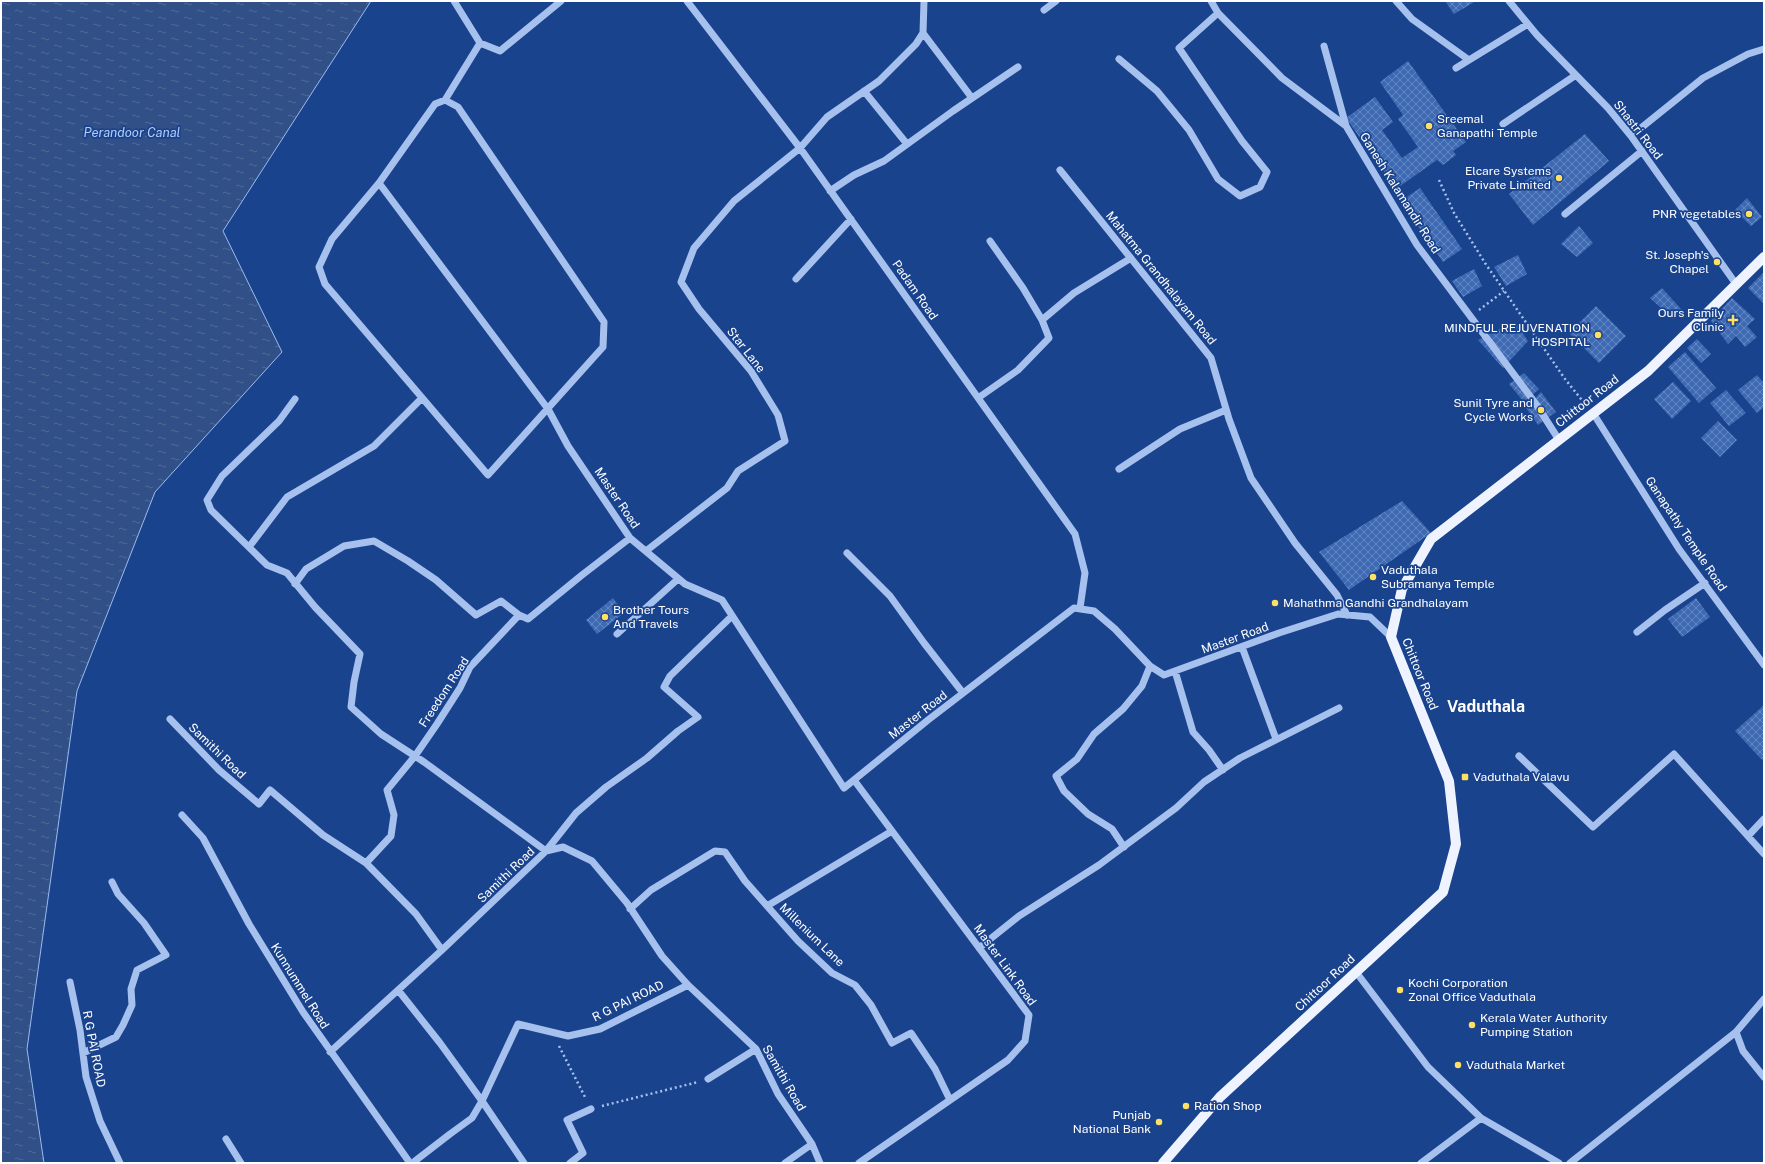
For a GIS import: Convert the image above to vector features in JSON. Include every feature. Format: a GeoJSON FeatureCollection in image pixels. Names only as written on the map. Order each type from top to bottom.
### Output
{"type":"FeatureCollection","features":[{"type":"Feature","properties":{"kind":"main road","name":"Chittoor Road"},"geometry":{"type":"LineString","coordinates":[[1163,1163],[1220,1097],[1443,892],[1456,844],[1449,781],[1391,637],[1402,589],[1431,539],[1648,371],[1764,257]]}},
{"type":"Feature","properties":{"kind":"street"},"geometry":{"type":"LineString","coordinates":[[454,1],[480,43],[500,51],[561,1]]}},
{"type":"Feature","properties":{"kind":"street","name":"Padam Road"},"geometry":{"type":"LineString","coordinates":[[687,1],[800,148],[1075,534],[1085,574],[1080,608]]}},
{"type":"Feature","properties":{"kind":"street"},"geometry":{"type":"LineString","coordinates":[[800,148],[827,117],[879,81],[916,44],[923,33],[924,1]]}},
{"type":"Feature","properties":{"kind":"street"},"geometry":{"type":"LineString","coordinates":[[1044,10],[1056,1]]}},
{"type":"Feature","properties":{"kind":"street","name":"Ganesh Kalamandir Road"},"geometry":{"type":"LineString","coordinates":[[1211,1],[1218,13],[1282,78],[1346,126],[1417,245],[1536,404],[1558,440]]}},
{"type":"Feature","properties":{"kind":"street"},"geometry":{"type":"LineString","coordinates":[[1396,1],[1412,19],[1469,60]]}},
{"type":"Feature","properties":{"kind":"street","name":"Shastri Road"},"geometry":{"type":"LineString","coordinates":[[1509,1],[1528,24],[1608,108],[1631,136],[1736,284]]}},
{"type":"Feature","properties":{"kind":"street"},"geometry":{"type":"LineString","coordinates":[[1119,59],[1158,91],[1189,130],[1218,179],[1240,196],[1260,187],[1268,172],[1242,141],[1179,48],[1218,13]]}},
{"type":"Feature","properties":{"kind":"street"},"geometry":{"type":"LineString","coordinates":[[1456,68],[1528,24]]}},
{"type":"Feature","properties":{"kind":"street"},"geometry":{"type":"LineString","coordinates":[[923,33],[972,98]]}},
{"type":"Feature","properties":{"kind":"street"},"geometry":{"type":"LineString","coordinates":[[445,100],[458,107],[604,322],[603,347],[488,475],[325,284],[319,267],[332,239],[379,183],[434,104],[445,100],[480,43]]}},
{"type":"Feature","properties":{"kind":"street"},"geometry":{"type":"LineString","coordinates":[[1324,46],[1346,126]]}},
{"type":"Feature","properties":{"kind":"street"},"geometry":{"type":"LineString","coordinates":[[1631,136],[1703,78],[1748,54],[1764,49]]}},
{"type":"Feature","properties":{"kind":"street"},"geometry":{"type":"LineString","coordinates":[[830,191],[854,176],[884,161],[1018,67]]}},
{"type":"Feature","properties":{"kind":"street"},"geometry":{"type":"LineString","coordinates":[[1503,124],[1576,75]]}},
{"type":"Feature","properties":{"kind":"street"},"geometry":{"type":"LineString","coordinates":[[864,91],[907,144]]}},
{"type":"Feature","properties":{"kind":"street","name":"Star Lane"},"geometry":{"type":"LineString","coordinates":[[646,552],[727,488],[738,471],[785,440],[778,415],[751,371],[699,309],[681,282],[694,248],[734,201],[800,148]]}},
{"type":"Feature","properties":{"kind":"street"},"geometry":{"type":"LineString","coordinates":[[1565,214],[1642,151]]}},
{"type":"Feature","properties":{"kind":"street","name":"Mahatma Grandhalayam Road"},"geometry":{"type":"LineString","coordinates":[[1060,170],[1212,358],[1226,410],[1251,478],[1295,543],[1337,595],[1347,615]]}},
{"type":"Feature","properties":{"kind":"street","name":"Master Road"},"geometry":{"type":"LineString","coordinates":[[379,183],[548,409],[568,446],[630,538],[685,584],[722,600],[844,788],[963,693],[1074,608],[1094,611],[1115,628],[1150,666],[1164,675],[1338,614],[1370,617],[1391,637]]}},
{"type":"Feature","properties":{"kind":"street"},"geometry":{"type":"LineString","coordinates":[[796,279],[851,219]]}},
{"type":"Feature","properties":{"kind":"street"},"geometry":{"type":"LineString","coordinates":[[978,398],[1018,370],[1049,338],[1042,320],[1023,288],[990,241]]}},
{"type":"Feature","properties":{"kind":"street"},"geometry":{"type":"LineString","coordinates":[[1042,320],[1074,293],[1131,258]]}},
{"type":"Feature","properties":{"kind":"street"},"geometry":{"type":"LineString","coordinates":[[249,547],[287,497],[374,446],[422,398]]}},
{"type":"Feature","properties":{"kind":"street"},"geometry":{"type":"LineString","coordinates":[[295,399],[279,421],[222,476],[207,500],[211,510],[267,565],[287,573],[295,584],[360,654],[354,682],[351,707],[381,734],[415,756],[546,851],[581,809],[606,787],[647,758],[678,730],[698,717],[664,687],[670,676],[732,616]]}},
{"type":"Feature","properties":{"kind":"street"},"geometry":{"type":"LineString","coordinates":[[1119,469],[1180,429],[1226,410]]}},
{"type":"Feature","properties":{"kind":"street","name":"Ganapathy Temple Road"},"geometry":{"type":"LineString","coordinates":[[1593,413],[1679,549],[1764,665]]}},
{"type":"Feature","properties":{"kind":"street"},"geometry":{"type":"LineString","coordinates":[[295,584],[306,569],[344,546],[374,541],[436,580],[476,615],[501,601],[519,615],[528,619],[630,538]]}},
{"type":"Feature","properties":{"kind":"street"},"geometry":{"type":"LineString","coordinates":[[847,552],[890,596],[924,644],[963,693]]}},
{"type":"Feature","properties":{"kind":"street"},"geometry":{"type":"LineString","coordinates":[[617,634],[678,579]]}},
{"type":"Feature","properties":{"kind":"street"},"geometry":{"type":"LineString","coordinates":[[1637,632],[1665,610],[1705,584]]}},
{"type":"Feature","properties":{"kind":"street","name":"Freedom Road"},"geometry":{"type":"LineString","coordinates":[[366,863],[391,836],[394,815],[387,790],[415,756],[456,694],[470,667],[519,615]]}},
{"type":"Feature","properties":{"kind":"street"},"geometry":{"type":"LineString","coordinates":[[1242,647],[1276,739]]}},
{"type":"Feature","properties":{"kind":"street"},"geometry":{"type":"LineString","coordinates":[[1124,847],[1112,829],[1088,814],[1064,791],[1056,776],[1077,759],[1094,734],[1123,709],[1142,686],[1150,666]]}},
{"type":"Feature","properties":{"kind":"street"},"geometry":{"type":"LineString","coordinates":[[1175,671],[1193,732],[1210,750],[1223,770]]}},
{"type":"Feature","properties":{"kind":"street"},"geometry":{"type":"LineString","coordinates":[[979,948],[1020,916],[1124,847],[1176,808],[1204,782],[1240,758],[1339,708]]}},
{"type":"Feature","properties":{"kind":"street","name":"Samithi Road"},"geometry":{"type":"LineString","coordinates":[[170,719],[218,770],[259,804],[270,790],[323,835],[366,863],[416,914],[442,950],[546,851],[563,847],[592,861],[630,909],[662,956],[688,985],[756,1049],[778,1094],[812,1144],[820,1163]]}},
{"type":"Feature","properties":{"kind":"street"},"geometry":{"type":"LineString","coordinates":[[1519,756],[1593,827],[1674,754],[1764,854]]}},
{"type":"Feature","properties":{"kind":"street","name":"Master Link Road"},"geometry":{"type":"LineString","coordinates":[[854,780],[1029,1015],[1026,1041],[1008,1060],[859,1163]]}},
{"type":"Feature","properties":{"kind":"street","name":"Kunnummel Road"},"geometry":{"type":"LineString","coordinates":[[182,815],[203,838],[249,924],[303,1012],[410,1163]]}},
{"type":"Feature","properties":{"kind":"street"},"geometry":{"type":"LineString","coordinates":[[1748,836],[1764,819]]}},
{"type":"Feature","properties":{"kind":"street"},"geometry":{"type":"LineString","coordinates":[[767,906],[892,831]]}},
{"type":"Feature","properties":{"kind":"street","name":"Millenium Lane"},"geometry":{"type":"LineString","coordinates":[[630,909],[650,890],[715,851],[725,852],[745,881],[798,941],[832,974],[856,985],[871,1005],[892,1043],[911,1033],[935,1069],[950,1100]]}},
{"type":"Feature","properties":{"kind":"street"},"geometry":{"type":"LineString","coordinates":[[83,1052],[116,1037],[132,1005],[131,989],[137,970],[166,955],[144,923],[118,894],[112,882]]}},
{"type":"Feature","properties":{"kind":"street"},"geometry":{"type":"LineString","coordinates":[[330,1052],[442,950]]}},
{"type":"Feature","properties":{"kind":"street"},"geometry":{"type":"LineString","coordinates":[[1356,972],[1428,1067],[1481,1118],[1559,1163]]}},
{"type":"Feature","properties":{"kind":"street","name":"R G PAI ROAD"},"geometry":{"type":"LineString","coordinates":[[70,982],[86,1077],[100,1121],[120,1163]]}},
{"type":"Feature","properties":{"kind":"street","name":"R G PAI ROAD"},"geometry":{"type":"LineString","coordinates":[[416,1163],[415,1161],[472,1118],[482,1101],[518,1024],[568,1036],[600,1029],[688,985]]}},
{"type":"Feature","properties":{"kind":"street"},"geometry":{"type":"LineString","coordinates":[[398,990],[440,1043],[524,1163]]}},
{"type":"Feature","properties":{"kind":"street"},"geometry":{"type":"LineString","coordinates":[[1570,1163],[1736,1032],[1764,999]]}},
{"type":"Feature","properties":{"kind":"street"},"geometry":{"type":"LineString","coordinates":[[1736,1032],[1743,1050],[1764,1077]]}},
{"type":"Feature","properties":{"kind":"street"},"geometry":{"type":"LineString","coordinates":[[708,1079],[756,1049]]}},
{"type":"Feature","properties":{"kind":"street"},"geometry":{"type":"LineString","coordinates":[[570,1163],[583,1153],[567,1120],[591,1109]]}},
{"type":"Feature","properties":{"kind":"street"},"geometry":{"type":"LineString","coordinates":[[1421,1163],[1481,1118]]}},
{"type":"Feature","properties":{"kind":"street"},"geometry":{"type":"LineString","coordinates":[[226,1139],[241,1163]]}},
{"type":"Feature","properties":{"kind":"street"},"geometry":{"type":"LineString","coordinates":[[785,1163],[812,1144]]}},
{"type":"Feature","properties":{"kind":"path"},"geometry":{"type":"LineString","coordinates":[[1439,180],[1454,213],[1504,291],[1565,379],[1593,413]]}},
{"type":"Feature","properties":{"kind":"path"},"geometry":{"type":"LineString","coordinates":[[1471,316],[1504,291]]}},
{"type":"Feature","properties":{"kind":"path"},"geometry":{"type":"LineString","coordinates":[[552,1032],[591,1109],[708,1079]]}},
{"type":"Feature","properties":{"kind":"water","name":"Perandoor Canal"},"geometry":{"type":"Polygon","coordinates":[[[1,1],[371,1],[223,231],[282,352],[155,492],[77,691],[27,1049],[44,1163],[1,1163],[1,1]]]}},
{"type":"Feature","properties":{"kind":"building"},"geometry":{"type":"Polygon","coordinates":[[[1445,1],[1476,1],[1454,14],[1445,1]]]}},
{"type":"Feature","properties":{"kind":"building","name":"Sreemal Ganapathi Temple"},"geometry":{"type":"Polygon","coordinates":[[[1408,61],[1466,142],[1453,151],[1456,155],[1443,165],[1437,160],[1396,189],[1346,118],[1375,97],[1393,122],[1382,130],[1402,158],[1418,147],[1398,119],[1403,115],[1380,82],[1408,61]]]}},
{"type":"Feature","properties":{"kind":"building","name":"Elcare Systems Private Limited"},"geometry":{"type":"Polygon","coordinates":[[[1585,134],[1609,161],[1533,225],[1509,194],[1585,134]]]}},
{"type":"Feature","properties":{"kind":"building"},"geometry":{"type":"Polygon","coordinates":[[[1420,188],[1462,249],[1443,262],[1401,201],[1420,188]]]}},
{"type":"Feature","properties":{"kind":"building","name":"PNR vegetables"},"geometry":{"type":"Polygon","coordinates":[[[1747,198],[1762,217],[1751,226],[1735,210],[1747,198]]]}},
{"type":"Feature","properties":{"kind":"building"},"geometry":{"type":"Polygon","coordinates":[[[1579,226],[1593,243],[1577,257],[1561,244],[1579,226]]]}},
{"type":"Feature","properties":{"kind":"building"},"geometry":{"type":"Polygon","coordinates":[[[1518,255],[1527,274],[1506,286],[1494,267],[1518,255]]]}},
{"type":"Feature","properties":{"kind":"building"},"geometry":{"type":"Polygon","coordinates":[[[1474,269],[1482,286],[1463,297],[1452,281],[1474,269]]]}},
{"type":"Feature","properties":{"kind":"building"},"geometry":{"type":"Polygon","coordinates":[[[1764,272],[1764,304],[1748,288],[1764,272]]]}},
{"type":"Feature","properties":{"kind":"building"},"geometry":{"type":"Polygon","coordinates":[[[1662,288],[1682,310],[1673,319],[1650,298],[1662,288]]]}},
{"type":"Feature","properties":{"kind":"building","name":"Ours Family Clinic"},"geometry":{"type":"Polygon","coordinates":[[[1732,298],[1755,319],[1747,326],[1757,337],[1745,347],[1736,336],[1728,344],[1711,321],[1732,298]]]}},
{"type":"Feature","properties":{"kind":"building","name":"MINDFUL REJUVENATION HOSPITAL"},"geometry":{"type":"Polygon","coordinates":[[[1596,306],[1626,336],[1599,363],[1569,333],[1596,306]]]}},
{"type":"Feature","properties":{"kind":"building"},"geometry":{"type":"Polygon","coordinates":[[[1507,323],[1517,325],[1528,341],[1503,368],[1478,340],[1498,330],[1507,323]]]}},
{"type":"Feature","properties":{"kind":"building"},"geometry":{"type":"Polygon","coordinates":[[[1697,339],[1711,354],[1701,363],[1687,348],[1697,339]]]}},
{"type":"Feature","properties":{"kind":"building"},"geometry":{"type":"Polygon","coordinates":[[[1685,352],[1716,388],[1699,403],[1668,367],[1685,352]]]}},
{"type":"Feature","properties":{"kind":"building"},"geometry":{"type":"Polygon","coordinates":[[[1524,373],[1539,389],[1524,402],[1509,384],[1524,373]]]}},
{"type":"Feature","properties":{"kind":"building"},"geometry":{"type":"Polygon","coordinates":[[[1757,375],[1764,383],[1764,407],[1757,413],[1738,390],[1757,375]]]}},
{"type":"Feature","properties":{"kind":"building"},"geometry":{"type":"Polygon","coordinates":[[[1673,382],[1691,401],[1672,419],[1654,399],[1673,382]]]}},
{"type":"Feature","properties":{"kind":"building"},"geometry":{"type":"Polygon","coordinates":[[[1726,390],[1746,413],[1729,426],[1710,403],[1726,390]]]}},
{"type":"Feature","properties":{"kind":"building","name":"Sunil Tyre and Cycle Works"},"geometry":{"type":"Polygon","coordinates":[[[1541,392],[1556,412],[1538,425],[1526,408],[1541,392]]]}},
{"type":"Feature","properties":{"kind":"building"},"geometry":{"type":"Polygon","coordinates":[[[1718,421],[1737,440],[1720,457],[1701,438],[1718,421]]]}},
{"type":"Feature","properties":{"kind":"building"},"geometry":{"type":"Polygon","coordinates":[[[1402,501],[1431,533],[1349,590],[1319,552],[1402,501]]]}},
{"type":"Feature","properties":{"kind":"building","name":"Brother Tours And Travels"},"geometry":{"type":"Polygon","coordinates":[[[613,598],[624,613],[597,634],[586,620],[613,598]]]}},
{"type":"Feature","properties":{"kind":"building"},"geometry":{"type":"Polygon","coordinates":[[[1696,598],[1710,617],[1682,637],[1668,619],[1696,598]]]}},
{"type":"Feature","properties":{"kind":"building"},"geometry":{"type":"Polygon","coordinates":[[[1764,705],[1764,758],[1762,760],[1735,731],[1764,705]]]}},
{"type":"Feature","properties":{"kind":"place","name":"Sreemal Ganapathi Temple"},"geometry":{"type":"Point","coordinates":[1429,126]}},
{"type":"Feature","properties":{"kind":"place","name":"Elcare Systems Private Limited"},"geometry":{"type":"Point","coordinates":[1559,178]}},
{"type":"Feature","properties":{"kind":"place","name":"PNR vegetables"},"geometry":{"type":"Point","coordinates":[1749,214]}},
{"type":"Feature","properties":{"kind":"place","name":"St. Joseph's Chapel"},"geometry":{"type":"Point","coordinates":[1717,262]}},
{"type":"Feature","properties":{"kind":"place","name":"Ours Family Clinic"},"geometry":{"type":"Point","coordinates":[1733,320]}},
{"type":"Feature","properties":{"kind":"place","name":"MINDFUL REJUVENATION HOSPITAL"},"geometry":{"type":"Point","coordinates":[1598,335]}},
{"type":"Feature","properties":{"kind":"place","name":"Sunil Tyre and Cycle Works"},"geometry":{"type":"Point","coordinates":[1541,410]}},
{"type":"Feature","properties":{"kind":"place","name":"Vaduthala Subramanya Temple"},"geometry":{"type":"Point","coordinates":[1373,577]}},
{"type":"Feature","properties":{"kind":"place","name":"Mahathma Gandhi Grandhalayam"},"geometry":{"type":"Point","coordinates":[1275,603]}},
{"type":"Feature","properties":{"kind":"place","name":"Brother Tours And Travels"},"geometry":{"type":"Point","coordinates":[605,617]}},
{"type":"Feature","properties":{"kind":"place","name":"Vaduthala Valavu"},"geometry":{"type":"Point","coordinates":[1465,777]}},
{"type":"Feature","properties":{"kind":"place","name":"Kochi Corporation Zonal Office Vaduthala"},"geometry":{"type":"Point","coordinates":[1400,990]}},
{"type":"Feature","properties":{"kind":"place","name":"Kerala Water Authority Pumping Station"},"geometry":{"type":"Point","coordinates":[1472,1025]}},
{"type":"Feature","properties":{"kind":"place","name":"Vaduthala Market"},"geometry":{"type":"Point","coordinates":[1458,1065]}},
{"type":"Feature","properties":{"kind":"place","name":"Ration Shop"},"geometry":{"type":"Point","coordinates":[1186,1106]}},
{"type":"Feature","properties":{"kind":"place","name":"Punjab National Bank"},"geometry":{"type":"Point","coordinates":[1159,1122]}},
{"type":"Feature","properties":{"kind":"district","name":"Vaduthala"},"geometry":{"type":"Point","coordinates":[1486,706]}}]}
